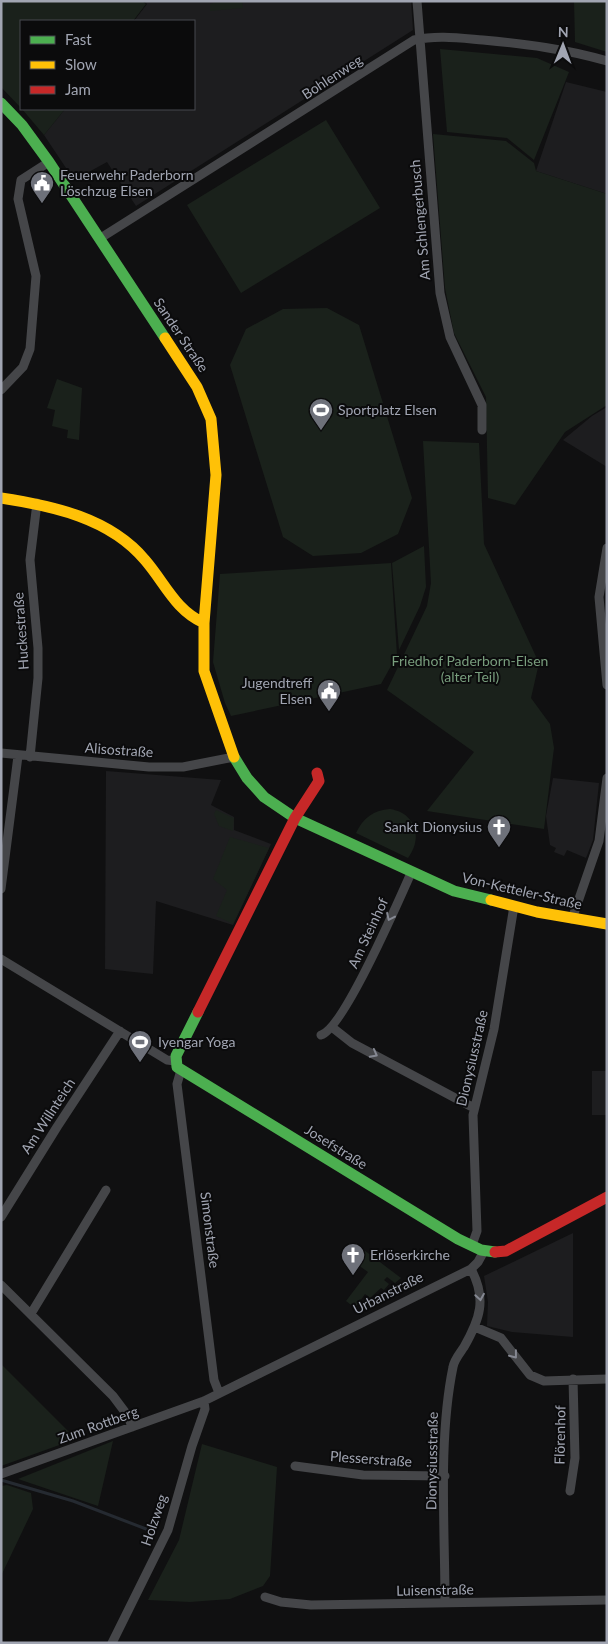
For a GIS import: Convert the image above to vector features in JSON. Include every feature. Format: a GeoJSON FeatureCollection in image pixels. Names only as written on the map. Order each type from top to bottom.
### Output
{"type":"FeatureCollection","features":[{"type":"Feature","properties":{"kind":"street","name":"Am Schlengerbusch"},"geometry":{"type":"LineString","coordinates":[[417,1],[440,293],[450,337],[482,405],[482,430]]}},
{"type":"Feature","properties":{"kind":"street","name":"Bohlenweg"},"geometry":{"type":"LineString","coordinates":[[99,239],[414,40],[438,36],[530,44],[577,52],[607,61]]}},
{"type":"Feature","properties":{"kind":"street","name":"Sander Straße"},"geometry":{"type":"LineString","coordinates":[[1,103],[22,125],[49,162],[197,387],[211,420],[216,475],[204,623]]}},
{"type":"Feature","properties":{"kind":"street"},"geometry":{"type":"LineString","coordinates":[[1,390],[23,367],[30,340],[36,276],[18,199],[21,180],[49,162]]}},
{"type":"Feature","properties":{"kind":"street"},"geometry":{"type":"LineString","coordinates":[[1,498],[37,503],[87,519],[122,539],[138,552],[153,569],[177,606],[190,618],[204,623]]}},
{"type":"Feature","properties":{"kind":"street","name":"Huckestraße"},"geometry":{"type":"LineString","coordinates":[[30,757],[38,678],[38,648],[30,560],[37,503]]}},
{"type":"Feature","properties":{"kind":"street"},"geometry":{"type":"LineString","coordinates":[[607,548],[599,605],[607,686]]}},
{"type":"Feature","properties":{"kind":"street","name":"Von-Ketteler-Straße"},"geometry":{"type":"LineString","coordinates":[[204,623],[204,671],[217,715],[234,757],[260,794],[295,818],[411,873],[454,891],[572,919],[607,924]]}},
{"type":"Feature","properties":{"kind":"street","name":"Alisostraße"},"geometry":{"type":"LineString","coordinates":[[1,754],[149,767],[183,767],[234,757]]}},
{"type":"Feature","properties":{"kind":"street"},"geometry":{"type":"LineString","coordinates":[[1,889],[18,756]]}},
{"type":"Feature","properties":{"kind":"street"},"geometry":{"type":"LineString","coordinates":[[295,818],[319,780],[317,773]]}},
{"type":"Feature","properties":{"kind":"street"},"geometry":{"type":"LineString","coordinates":[[572,919],[599,841],[607,778]]}},
{"type":"Feature","properties":{"kind":"street","name":"Simonstraße"},"geometry":{"type":"LineString","coordinates":[[219,1392],[214,1380],[177,1084],[177,1065],[295,818]]}},
{"type":"Feature","properties":{"kind":"street","name":"Am Steinhof"},"geometry":{"type":"LineString","coordinates":[[333,1028],[342,1009],[369,968],[411,873]]}},
{"type":"Feature","properties":{"kind":"street","name":"Dionysiusstraße"},"geometry":{"type":"LineString","coordinates":[[472,1245],[478,1231],[474,1108],[494,1029],[514,906]]}},
{"type":"Feature","properties":{"kind":"street","name":"Josefstraße"},"geometry":{"type":"LineString","coordinates":[[1,959],[484,1251]]}},
{"type":"Feature","properties":{"kind":"street"},"geometry":{"type":"LineString","coordinates":[[321,1035],[333,1028],[352,1043],[474,1108]]}},
{"type":"Feature","properties":{"kind":"street","name":"Am Willnteich"},"geometry":{"type":"LineString","coordinates":[[1,1217],[120,1031]]}},
{"type":"Feature","properties":{"kind":"street"},"geometry":{"type":"LineString","coordinates":[[32,1312],[106,1190]]}},
{"type":"Feature","properties":{"kind":"street"},"geometry":{"type":"LineString","coordinates":[[484,1251],[494,1253],[506,1251],[607,1197]]}},
{"type":"Feature","properties":{"kind":"street","name":"Urbanstraße"},"geometry":{"type":"LineString","coordinates":[[204,1401],[471,1269],[478,1262],[484,1251]]}},
{"type":"Feature","properties":{"kind":"street","name":"Dionysiusstraße"},"geometry":{"type":"LineString","coordinates":[[444,1603],[447,1398],[454,1363],[476,1327],[481,1306],[477,1280],[471,1269]]}},
{"type":"Feature","properties":{"kind":"street"},"geometry":{"type":"LineString","coordinates":[[1,1284],[32,1312],[113,1396],[128,1416],[132,1427]]}},
{"type":"Feature","properties":{"kind":"street"},"geometry":{"type":"LineString","coordinates":[[476,1327],[501,1338],[530,1375],[536,1379],[607,1379]]}},
{"type":"Feature","properties":{"kind":"street","name":"Flörenhof"},"geometry":{"type":"LineString","coordinates":[[570,1491],[575,1458],[573,1379]]}},
{"type":"Feature","properties":{"kind":"street","name":"Zum Rottberg"},"geometry":{"type":"LineString","coordinates":[[1,1474],[204,1401]]}},
{"type":"Feature","properties":{"kind":"street","name":"Holzweg"},"geometry":{"type":"LineString","coordinates":[[112,1643],[168,1530],[192,1446],[205,1409],[204,1401]]}},
{"type":"Feature","properties":{"kind":"street","name":"Plesserstraße"},"geometry":{"type":"LineString","coordinates":[[295,1466],[363,1475],[445,1476]]}},
{"type":"Feature","properties":{"kind":"street","name":"Luisenstraße"},"geometry":{"type":"LineString","coordinates":[[265,1597],[281,1602],[311,1605],[607,1600]]}},
{"type":"Feature","properties":{"kind":"shaded area"},"geometry":{"type":"Polygon","coordinates":[[[144,1],[411,1],[413,30],[136,206],[107,162],[74,180],[44,135],[64,110],[195,110],[195,20],[135,20],[147,4],[144,1]]]}},
{"type":"Feature","properties":{"kind":"shaded area"},"geometry":{"type":"Polygon","coordinates":[[[566,82],[607,92],[607,194],[536,171],[566,82]]]}},
{"type":"Feature","properties":{"kind":"shaded area"},"geometry":{"type":"Polygon","coordinates":[[[607,407],[607,467],[563,440],[592,416],[607,407]]]}},
{"type":"Feature","properties":{"kind":"shaded area"},"geometry":{"type":"Polygon","coordinates":[[[106,771],[221,780],[211,805],[234,817],[234,830],[271,844],[233,925],[156,901],[153,974],[105,969],[106,771]]]}},
{"type":"Feature","properties":{"kind":"shaded area"},"geometry":{"type":"Polygon","coordinates":[[[553,778],[599,783],[593,840],[586,858],[567,850],[564,856],[554,852],[556,848],[550,845],[546,816],[553,778]]]}},
{"type":"Feature","properties":{"kind":"shaded area"},"geometry":{"type":"Polygon","coordinates":[[[592,1071],[607,1071],[607,1115],[592,1115],[592,1071]]]}},
{"type":"Feature","properties":{"kind":"shaded area"},"geometry":{"type":"Polygon","coordinates":[[[573,1233],[573,1337],[512,1332],[487,1326],[488,1302],[484,1276],[573,1233]]]}},
{"type":"Feature","properties":{"kind":"green space"},"geometry":{"type":"Polygon","coordinates":[[[1,1],[142,1],[146,4],[134,20],[20,20],[20,107],[1,87],[1,1]]]}},
{"type":"Feature","properties":{"kind":"green space"},"geometry":{"type":"Polygon","coordinates":[[[218,1],[242,1],[243,8],[210,11],[210,4],[218,1]]]}},
{"type":"Feature","properties":{"kind":"green space"},"geometry":{"type":"Polygon","coordinates":[[[574,1],[607,1],[607,52],[575,42],[574,1]]]}},
{"type":"Feature","properties":{"kind":"green space"},"geometry":{"type":"Polygon","coordinates":[[[440,49],[537,58],[569,72],[534,160],[507,138],[447,132],[440,49]]]}},
{"type":"Feature","properties":{"kind":"green space"},"geometry":{"type":"Polygon","coordinates":[[[23,110],[64,110],[44,135],[23,110]]]}},
{"type":"Feature","properties":{"kind":"green space"},"geometry":{"type":"Polygon","coordinates":[[[326,120],[380,208],[241,293],[187,205],[326,120]]]}},
{"type":"Feature","properties":{"kind":"green space"},"geometry":{"type":"Polygon","coordinates":[[[433,134],[506,141],[534,163],[536,171],[607,194],[607,405],[565,432],[515,505],[488,498],[486,397],[454,333],[445,288],[433,134]]]}},
{"type":"Feature","properties":{"kind":"green space","name":"Sportplatz Elsen"},"geometry":{"type":"Polygon","coordinates":[[[327,308],[359,325],[412,498],[398,534],[361,553],[313,556],[283,537],[230,365],[246,329],[283,309],[327,308]]]}},
{"type":"Feature","properties":{"kind":"green space"},"geometry":{"type":"Polygon","coordinates":[[[57,379],[82,388],[79,440],[67,438],[68,430],[52,426],[55,410],[47,408],[57,379]]]}},
{"type":"Feature","properties":{"kind":"green space","name":"Friedhof Paderborn-Elsen (alter Teil)"},"geometry":{"type":"Polygon","coordinates":[[[423,441],[479,443],[484,544],[539,663],[531,698],[550,724],[554,748],[544,829],[427,811],[474,752],[387,690],[427,606],[431,583],[423,441]]]}},
{"type":"Feature","properties":{"kind":"green space"},"geometry":{"type":"Polygon","coordinates":[[[424,546],[426,587],[420,606],[399,650],[392,563],[424,546]]]}},
{"type":"Feature","properties":{"kind":"green space"},"geometry":{"type":"Polygon","coordinates":[[[391,563],[397,655],[381,684],[231,716],[225,703],[213,662],[220,574],[391,563]]]}},
{"type":"Feature","properties":{"kind":"green space"},"geometry":{"type":"Polygon","coordinates":[[[390,809],[399,811],[406,816],[414,827],[415,842],[408,858],[356,833],[362,823],[374,813],[390,809]]]}},
{"type":"Feature","properties":{"kind":"green space"},"geometry":{"type":"Polygon","coordinates":[[[216,810],[234,818],[233,831],[219,826],[214,814],[216,810]]]}},
{"type":"Feature","properties":{"kind":"green space"},"geometry":{"type":"Polygon","coordinates":[[[230,837],[269,848],[233,924],[216,916],[227,890],[213,879],[230,837]]]}},
{"type":"Feature","properties":{"kind":"green space"},"geometry":{"type":"Polygon","coordinates":[[[360,1247],[401,1278],[395,1283],[387,1277],[384,1280],[389,1284],[384,1290],[381,1288],[370,1298],[365,1294],[355,1308],[346,1301],[368,1272],[351,1260],[360,1247]]]}},
{"type":"Feature","properties":{"kind":"green space"},"geometry":{"type":"Polygon","coordinates":[[[1,1364],[76,1439],[1,1466],[1,1364]]]}},
{"type":"Feature","properties":{"kind":"green space"},"geometry":{"type":"Polygon","coordinates":[[[113,1441],[98,1506],[18,1479],[113,1441]]]}},
{"type":"Feature","properties":{"kind":"green space"},"geometry":{"type":"Polygon","coordinates":[[[202,1444],[277,1467],[270,1576],[263,1586],[230,1599],[190,1602],[148,1600],[179,1540],[202,1444]]]}},
{"type":"Feature","properties":{"kind":"green space"},"geometry":{"type":"Polygon","coordinates":[[[7,1485],[31,1493],[33,1509],[1,1576],[1,1486],[7,1485]]]}},
{"type":"Feature","properties":{"kind":"waterway"},"geometry":{"type":"LineString","coordinates":[[1,1480],[73,1501],[154,1532]]}},
{"type":"Feature","properties":{"kind":"traffic: fast"},"geometry":{"type":"LineString","coordinates":[[1,103],[22,125],[49,162],[165,338]]}},
{"type":"Feature","properties":{"kind":"traffic: fast"},"geometry":{"type":"LineString","coordinates":[[234,757],[247,778],[264,797],[295,818],[454,891],[491,900]]}},
{"type":"Feature","properties":{"kind":"traffic: fast"},"geometry":{"type":"LineString","coordinates":[[198,1012],[176,1056],[177,1067],[458,1239],[481,1250],[495,1252]]}},
{"type":"Feature","properties":{"kind":"traffic: slow"},"geometry":{"type":"LineString","coordinates":[[165,338],[197,387],[211,419],[216,475],[204,623],[204,671],[234,757]]}},
{"type":"Feature","properties":{"kind":"traffic: slow"},"geometry":{"type":"LineString","coordinates":[[1,498],[60,510],[98,524],[115,534],[145,560],[185,611],[204,623]]}},
{"type":"Feature","properties":{"kind":"traffic: slow"},"geometry":{"type":"LineString","coordinates":[[491,900],[537,912],[607,924]]}},
{"type":"Feature","properties":{"kind":"traffic: jam"},"geometry":{"type":"LineString","coordinates":[[198,1012],[295,818],[319,781],[317,773]]}},
{"type":"Feature","properties":{"kind":"traffic: jam"},"geometry":{"type":"LineString","coordinates":[[495,1252],[506,1251],[607,1197]]}},
{"type":"Feature","properties":{"kind":"place","name":"Feuerwehr Paderborn Löschzug Elsen"},"geometry":{"type":"Point","coordinates":[42,204]}},
{"type":"Feature","properties":{"kind":"place","name":"Sportplatz Elsen"},"geometry":{"type":"Point","coordinates":[321,431]}},
{"type":"Feature","properties":{"kind":"place","name":"Jugendtreff Elsen"},"geometry":{"type":"Point","coordinates":[329,712]}},
{"type":"Feature","properties":{"kind":"place","name":"Sankt Dionysius"},"geometry":{"type":"Point","coordinates":[499,848]}},
{"type":"Feature","properties":{"kind":"place","name":"Iyengar Yoga"},"geometry":{"type":"Point","coordinates":[140,1063]}},
{"type":"Feature","properties":{"kind":"place","name":"Erlöserkirche"},"geometry":{"type":"Point","coordinates":[353,1276]}}]}
